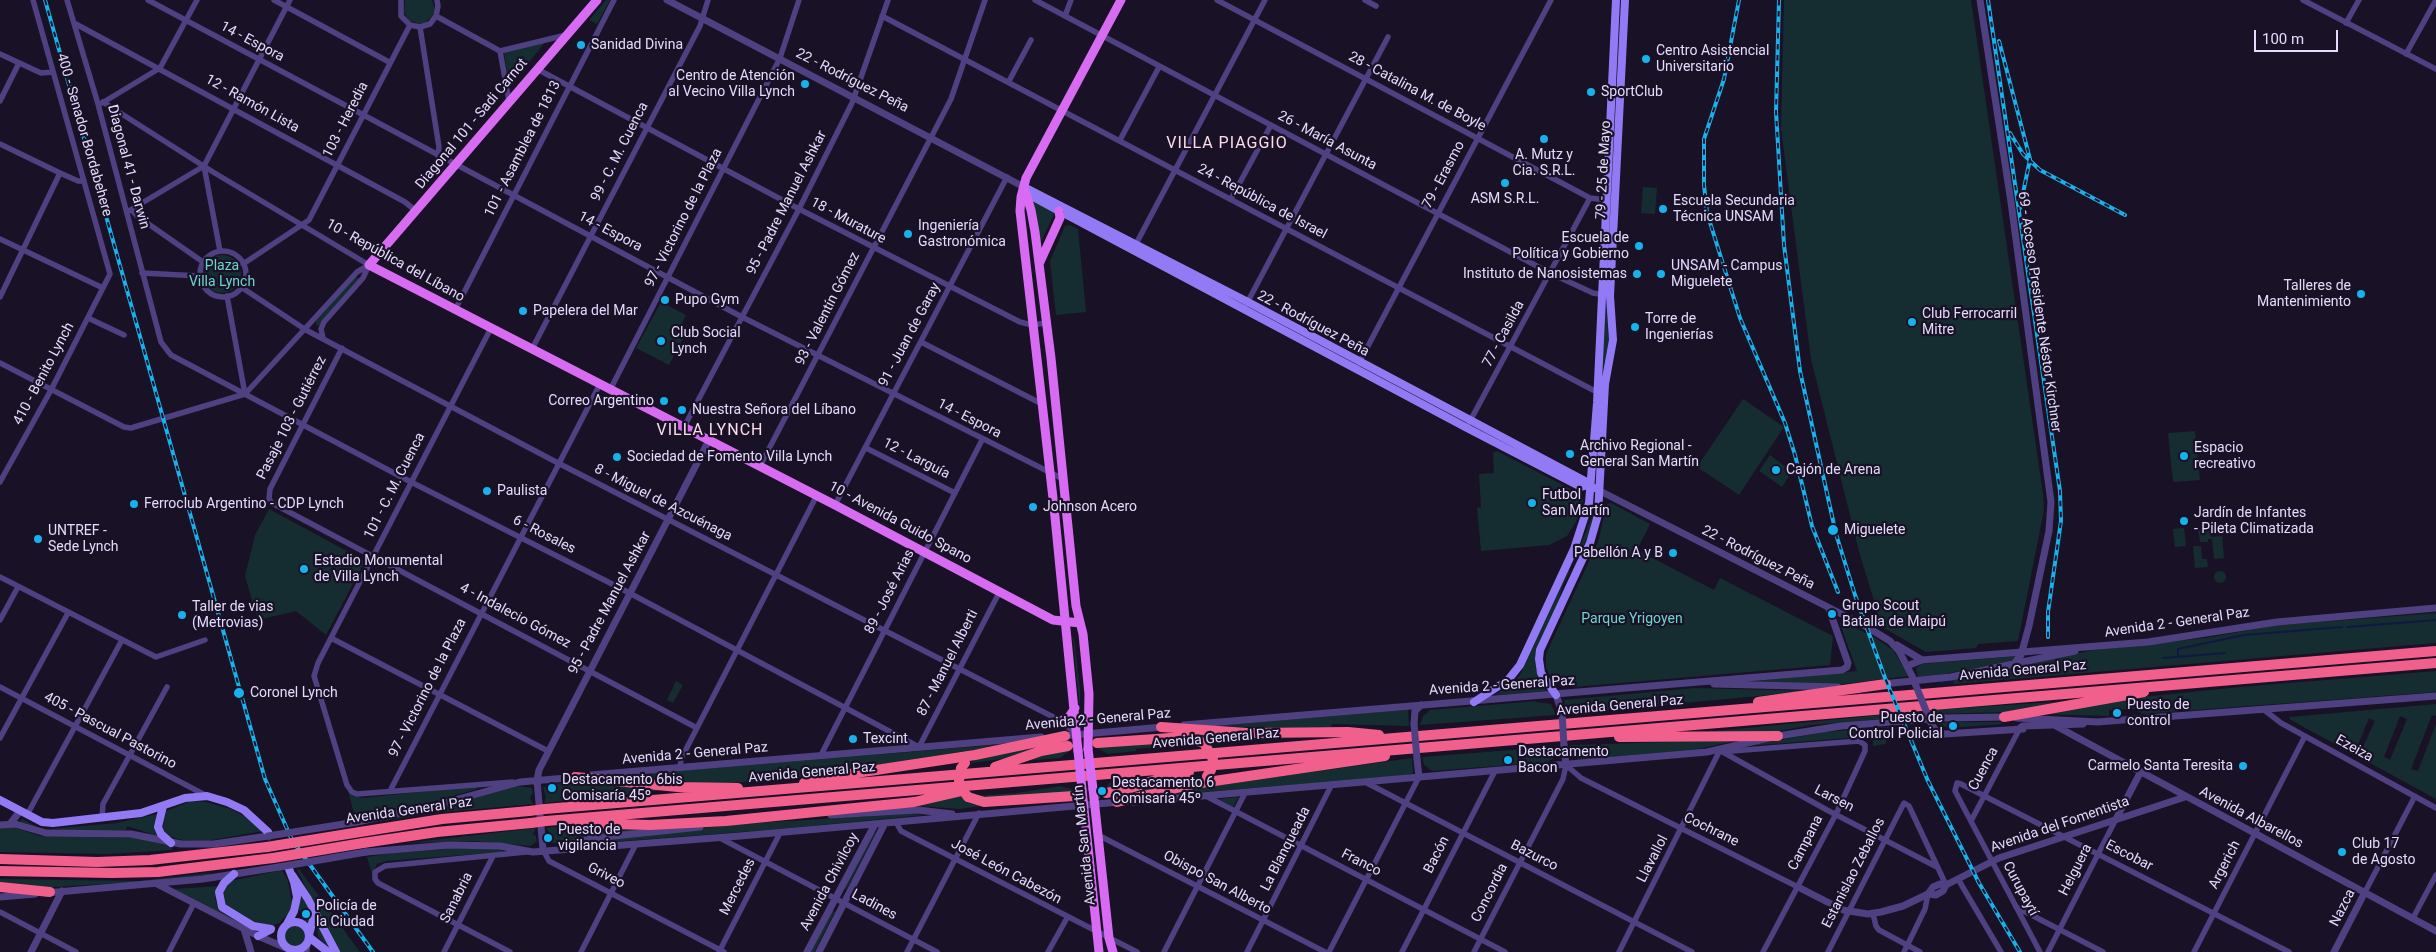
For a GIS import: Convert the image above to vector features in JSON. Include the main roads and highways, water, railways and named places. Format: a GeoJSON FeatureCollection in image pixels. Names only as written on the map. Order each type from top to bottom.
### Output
{"type":"FeatureCollection","features":[{"type":"Feature","properties":{"kind":"highway","name":"Avenida General Paz"},"geometry":{"type":"LineString","coordinates":[[0,859],[97,862],[150,860],[267,847],[359,827],[545,809],[2436,650]]}},
{"type":"Feature","properties":{"kind":"highway","name":"Avenida General Paz"},"geometry":{"type":"LineString","coordinates":[[0,871],[158,872],[276,862],[365,848],[437,832],[546,821],[2436,663]]}},
{"type":"Feature","properties":{"kind":"highway"},"geometry":{"type":"LineString","coordinates":[[1704,712],[1778,698],[1886,684]]}},
{"type":"Feature","properties":{"kind":"highway"},"geometry":{"type":"LineString","coordinates":[[2004,717],[2130,696],[2176,684]]}},
{"type":"Feature","properties":{"kind":"highway"},"geometry":{"type":"LineString","coordinates":[[1160,727],[1247,733],[1348,732],[1405,737]]}},
{"type":"Feature","properties":{"kind":"highway"},"geometry":{"type":"LineString","coordinates":[[1571,735],[1665,738],[1778,736]]}},
{"type":"Feature","properties":{"kind":"highway"},"geometry":{"type":"LineString","coordinates":[[1093,746],[1185,737],[1204,743],[1212,753],[1211,770],[1207,776],[1194,784]]}},
{"type":"Feature","properties":{"kind":"highway"},"geometry":{"type":"LineString","coordinates":[[787,789],[814,780],[975,755],[1070,744]]}},
{"type":"Feature","properties":{"kind":"highway"},"geometry":{"type":"LineString","coordinates":[[941,776],[992,768],[1041,751],[1070,744]]}},
{"type":"Feature","properties":{"kind":"highway"},"geometry":{"type":"LineString","coordinates":[[1117,802],[1194,784],[1370,759],[1420,748]]}},
{"type":"Feature","properties":{"kind":"highway"},"geometry":{"type":"LineString","coordinates":[[975,755],[965,763],[959,774],[960,787],[968,797],[984,802],[1078,793]]}},
{"type":"Feature","properties":{"kind":"highway"},"geometry":{"type":"LineString","coordinates":[[1106,793],[1223,764]]}},
{"type":"Feature","properties":{"kind":"highway"},"geometry":{"type":"LineString","coordinates":[[575,777],[640,784],[768,790]]}},
{"type":"Feature","properties":{"kind":"highway"},"geometry":{"type":"LineString","coordinates":[[558,820],[609,825],[726,822],[914,802],[986,784]]}},
{"type":"Feature","properties":{"kind":"highway"},"geometry":{"type":"LineString","coordinates":[[0,887],[50,892]]}},
{"type":"Feature","properties":{"kind":"main road","name":"Diagonal 101 - Sadi Carnot"},"geometry":{"type":"LineString","coordinates":[[369,265],[597,0]]}},
{"type":"Feature","properties":{"kind":"main road","name":"Avenida San Martín"},"geometry":{"type":"LineString","coordinates":[[1099,952],[1084,805],[1078,793],[1070,744],[1077,735],[1075,708],[1020,211],[1021,197],[1026,178],[1121,0]]}},
{"type":"Feature","properties":{"kind":"main road","name":"79 - 25 de Mayo"},"geometry":{"type":"LineString","coordinates":[[1556,695],[1541,673],[1540,650],[1590,543],[1598,515],[1601,392],[1600,295],[1616,0]]}},
{"type":"Feature","properties":{"kind":"main road","name":"79 - 25 de Mayo"},"geometry":{"type":"LineString","coordinates":[[1474,702],[1508,680],[1520,665],[1574,548],[1587,514],[1601,392],[1613,340],[1610,296],[1625,0]]}},
{"type":"Feature","properties":{"kind":"main road","name":"Avenida San Martín"},"geometry":{"type":"LineString","coordinates":[[1024,186],[1031,210],[1039,265],[1076,606],[1089,694],[1088,734],[1093,746],[1094,804],[1109,938],[1113,952]]}},
{"type":"Feature","properties":{"kind":"main road","name":"22 - Rodríguez Peña"},"geometry":{"type":"LineString","coordinates":[[1024,186],[1035,198],[1062,215],[1359,363],[1469,424]]}},
{"type":"Feature","properties":{"kind":"main road","name":"22 - Rodríguez Peña"},"geometry":{"type":"LineString","coordinates":[[1024,186],[1136,244],[1246,306],[1600,491]]}},
{"type":"Feature","properties":{"kind":"main road"},"geometry":{"type":"LineString","coordinates":[[1039,265],[1062,215]]}},
{"type":"Feature","properties":{"kind":"main road","name":"10 - República del Líbano"},"geometry":{"type":"LineString","coordinates":[[369,265],[709,440]]}},
{"type":"Feature","properties":{"kind":"main road","name":"10 - Avenida Guido Spano"},"geometry":{"type":"LineString","coordinates":[[709,440],[1053,620],[1065,623],[1080,623]]}},
{"type":"Feature","properties":{"kind":"main road"},"geometry":{"type":"LineString","coordinates":[[1061,721],[1070,717],[1075,708]]}},
{"type":"Feature","properties":{"kind":"main road"},"geometry":{"type":"LineString","coordinates":[[0,800],[42,822],[53,823],[141,813],[185,798],[208,796],[244,810],[268,832]]}},
{"type":"Feature","properties":{"kind":"main road"},"geometry":{"type":"LineString","coordinates":[[163,806],[158,827],[161,834],[171,843]]}},
{"type":"Feature","properties":{"kind":"main road"},"geometry":{"type":"LineString","coordinates":[[315,912],[309,938],[299,950],[291,950],[280,937],[296,904],[296,889],[290,872],[315,912],[336,952]]}},
{"type":"Feature","properties":{"kind":"main road"},"geometry":{"type":"LineString","coordinates":[[234,874],[221,888],[219,900],[222,907],[253,926],[271,929]]}},
{"type":"Feature","properties":{"kind":"main road"},"geometry":{"type":"LineString","coordinates":[[258,936],[271,929],[292,922],[302,923],[307,928],[309,938],[328,952]]}},
{"type":"Feature","properties":{"kind":"waterway"},"geometry":{"type":"LineString","coordinates":[[2347,627],[2436,620]]}},
{"type":"Feature","properties":{"kind":"waterway"},"geometry":{"type":"LineString","coordinates":[[2178,657],[2178,649],[2244,635],[2342,627]]}},
{"type":"Feature","properties":{"kind":"waterway"},"geometry":{"type":"LineString","coordinates":[[2163,658],[2225,653]]}},
{"type":"Feature","properties":{"kind":"waterway"},"geometry":{"type":"LineString","coordinates":[[1940,683],[1953,682]]}},
{"type":"Feature","properties":{"kind":"tunnel"},"geometry":{"type":"LineString","coordinates":[[1075,796],[1106,793]]}},
{"type":"Feature","properties":{"kind":"tunnel"},"geometry":{"type":"LineString","coordinates":[[268,832],[289,869]]}},
{"type":"Feature","properties":{"kind":"railway"},"geometry":{"type":"LineString","coordinates":[[45,0],[265,779],[292,840],[373,952]]}},
{"type":"Feature","properties":{"kind":"railway"},"geometry":{"type":"LineString","coordinates":[[1739,0],[1724,79],[1704,139],[1704,185],[1707,213],[1740,318],[1785,423],[1795,455],[1812,526],[1838,592]]}},
{"type":"Feature","properties":{"kind":"railway"},"geometry":{"type":"LineString","coordinates":[[1779,0],[1776,112],[1784,245],[1800,371],[1836,534],[1855,595],[1885,678],[1928,781],[1979,883],[2020,952]]}},
{"type":"Feature","properties":{"kind":"railway"},"geometry":{"type":"LineString","coordinates":[[1988,0],[2060,491],[2061,521],[2048,612],[2048,637]]}},
{"type":"Feature","properties":{"kind":"railway"},"geometry":{"type":"LineString","coordinates":[[1999,41],[2030,159],[2020,208]]}},
{"type":"Feature","properties":{"kind":"railway"},"geometry":{"type":"LineString","coordinates":[[2010,133],[2023,154],[2040,170],[2125,215]]}},
{"type":"Feature","properties":{"kind":"place","name":"Sanidad Divina"},"geometry":{"type":"Point","coordinates":[581,45]}},
{"type":"Feature","properties":{"kind":"place","name":"Centro Asistencial Universitario"},"geometry":{"type":"Point","coordinates":[1646,59]}},
{"type":"Feature","properties":{"kind":"place","name":"Centro de Atención al Vecino Villa Lynch"},"geometry":{"type":"Point","coordinates":[805,84]}},
{"type":"Feature","properties":{"kind":"place","name":"SportClub"},"geometry":{"type":"Point","coordinates":[1591,92]}},
{"type":"Feature","properties":{"kind":"place","name":"A. Mutz y Cia. S.R.L."},"geometry":{"type":"Point","coordinates":[1544,139]}},
{"type":"Feature","properties":{"kind":"place","name":"ASM S.R.L."},"geometry":{"type":"Point","coordinates":[1505,183]}},
{"type":"Feature","properties":{"kind":"place","name":"Escuela Secundaria Técnica UNSAM"},"geometry":{"type":"Point","coordinates":[1663,209]}},
{"type":"Feature","properties":{"kind":"place","name":"Ingeniería Gastronómica"},"geometry":{"type":"Point","coordinates":[908,234]}},
{"type":"Feature","properties":{"kind":"place","name":"Escuela de Política y Gobierno"},"geometry":{"type":"Point","coordinates":[1639,246]}},
{"type":"Feature","properties":{"kind":"place","name":"Instituto de Nanosistemas"},"geometry":{"type":"Point","coordinates":[1637,274]}},
{"type":"Feature","properties":{"kind":"place","name":"UNSAM - Campus Miguelete"},"geometry":{"type":"Point","coordinates":[1661,274]}},
{"type":"Feature","properties":{"kind":"place","name":"Talleres de Mantenimiento"},"geometry":{"type":"Point","coordinates":[2361,294]}},
{"type":"Feature","properties":{"kind":"place","name":"Pupo Gym"},"geometry":{"type":"Point","coordinates":[665,300]}},
{"type":"Feature","properties":{"kind":"place","name":"Papelera del Mar"},"geometry":{"type":"Point","coordinates":[523,311]}},
{"type":"Feature","properties":{"kind":"place","name":"Club Ferrocarril Mitre"},"geometry":{"type":"Point","coordinates":[1912,322]}},
{"type":"Feature","properties":{"kind":"place","name":"Torre de Ingenierías"},"geometry":{"type":"Point","coordinates":[1635,327]}},
{"type":"Feature","properties":{"kind":"place","name":"Club Social Lynch"},"geometry":{"type":"Point","coordinates":[661,341]}},
{"type":"Feature","properties":{"kind":"place","name":"Correo Argentino"},"geometry":{"type":"Point","coordinates":[664,401]}},
{"type":"Feature","properties":{"kind":"place","name":"Nuestra Señora del Líbano"},"geometry":{"type":"Point","coordinates":[682,410]}},
{"type":"Feature","properties":{"kind":"place","name":"Archivo Regional - General San Martín"},"geometry":{"type":"Point","coordinates":[1570,454]}},
{"type":"Feature","properties":{"kind":"place","name":"Espacio recreativo"},"geometry":{"type":"Point","coordinates":[2184,456]}},
{"type":"Feature","properties":{"kind":"place","name":"Sociedad de Fomento Villa Lynch"},"geometry":{"type":"Point","coordinates":[617,457]}},
{"type":"Feature","properties":{"kind":"place","name":"Cajón de Arena"},"geometry":{"type":"Point","coordinates":[1776,470]}},
{"type":"Feature","properties":{"kind":"place","name":"Paulista"},"geometry":{"type":"Point","coordinates":[487,491]}},
{"type":"Feature","properties":{"kind":"place","name":"Futbol San Martín"},"geometry":{"type":"Point","coordinates":[1532,503]}},
{"type":"Feature","properties":{"kind":"place","name":"Ferroclub Argentino - CDP Lynch"},"geometry":{"type":"Point","coordinates":[134,504]}},
{"type":"Feature","properties":{"kind":"place","name":"Johnson Acero"},"geometry":{"type":"Point","coordinates":[1033,507]}},
{"type":"Feature","properties":{"kind":"place","name":"Jardín de Infantes - Pileta Climatizada"},"geometry":{"type":"Point","coordinates":[2184,521]}},
{"type":"Feature","properties":{"kind":"place","name":"Miguelete"},"geometry":{"type":"Point","coordinates":[1833,530]}},
{"type":"Feature","properties":{"kind":"place","name":"UNTREF - Sede Lynch"},"geometry":{"type":"Point","coordinates":[38,539]}},
{"type":"Feature","properties":{"kind":"place","name":"Pabellón A y B"},"geometry":{"type":"Point","coordinates":[1673,553]}},
{"type":"Feature","properties":{"kind":"place","name":"Estadio Monumental de Villa Lynch"},"geometry":{"type":"Point","coordinates":[304,569]}},
{"type":"Feature","properties":{"kind":"place","name":"Grupo Scout Batalla de Maipú"},"geometry":{"type":"Point","coordinates":[1832,614]}},
{"type":"Feature","properties":{"kind":"place","name":"Taller de vias (Metrovias)"},"geometry":{"type":"Point","coordinates":[182,615]}},
{"type":"Feature","properties":{"kind":"place","name":"Coronel Lynch"},"geometry":{"type":"Point","coordinates":[239,693]}},
{"type":"Feature","properties":{"kind":"place","name":"Puesto de control"},"geometry":{"type":"Point","coordinates":[2117,713]}},
{"type":"Feature","properties":{"kind":"place","name":"Puesto de Control Policial"},"geometry":{"type":"Point","coordinates":[1953,726]}},
{"type":"Feature","properties":{"kind":"place","name":"Texcint"},"geometry":{"type":"Point","coordinates":[853,739]}},
{"type":"Feature","properties":{"kind":"place","name":"Destacamento Bacon"},"geometry":{"type":"Point","coordinates":[1508,760]}},
{"type":"Feature","properties":{"kind":"place","name":"Carmelo Santa Teresita"},"geometry":{"type":"Point","coordinates":[2243,766]}},
{"type":"Feature","properties":{"kind":"place","name":"Destacamento 6bis Comisaría 45º"},"geometry":{"type":"Point","coordinates":[552,788]}},
{"type":"Feature","properties":{"kind":"place","name":"Destacamento 6 Comisaría 45º"},"geometry":{"type":"Point","coordinates":[1102,791]}},
{"type":"Feature","properties":{"kind":"place","name":"Puesto de vigilancia"},"geometry":{"type":"Point","coordinates":[548,838]}},
{"type":"Feature","properties":{"kind":"place","name":"Club 17 de Agosto"},"geometry":{"type":"Point","coordinates":[2342,852]}},
{"type":"Feature","properties":{"kind":"place","name":"Policía de la Ciudad"},"geometry":{"type":"Point","coordinates":[306,914]}},
{"type":"Feature","properties":{"kind":"district","name":"VILLA PIAGGIO"},"geometry":{"type":"Point","coordinates":[1227,144]}},
{"type":"Feature","properties":{"kind":"district","name":"VILLA LYNCH"},"geometry":{"type":"Point","coordinates":[710,431]}},
{"type":"Feature","properties":{"kind":"park label","name":"Plaza Villa Lynch"},"geometry":{"type":"Point","coordinates":[222,274]}},
{"type":"Feature","properties":{"kind":"park label","name":"Parque Yrigoyen"},"geometry":{"type":"Point","coordinates":[1632,619]}}]}
